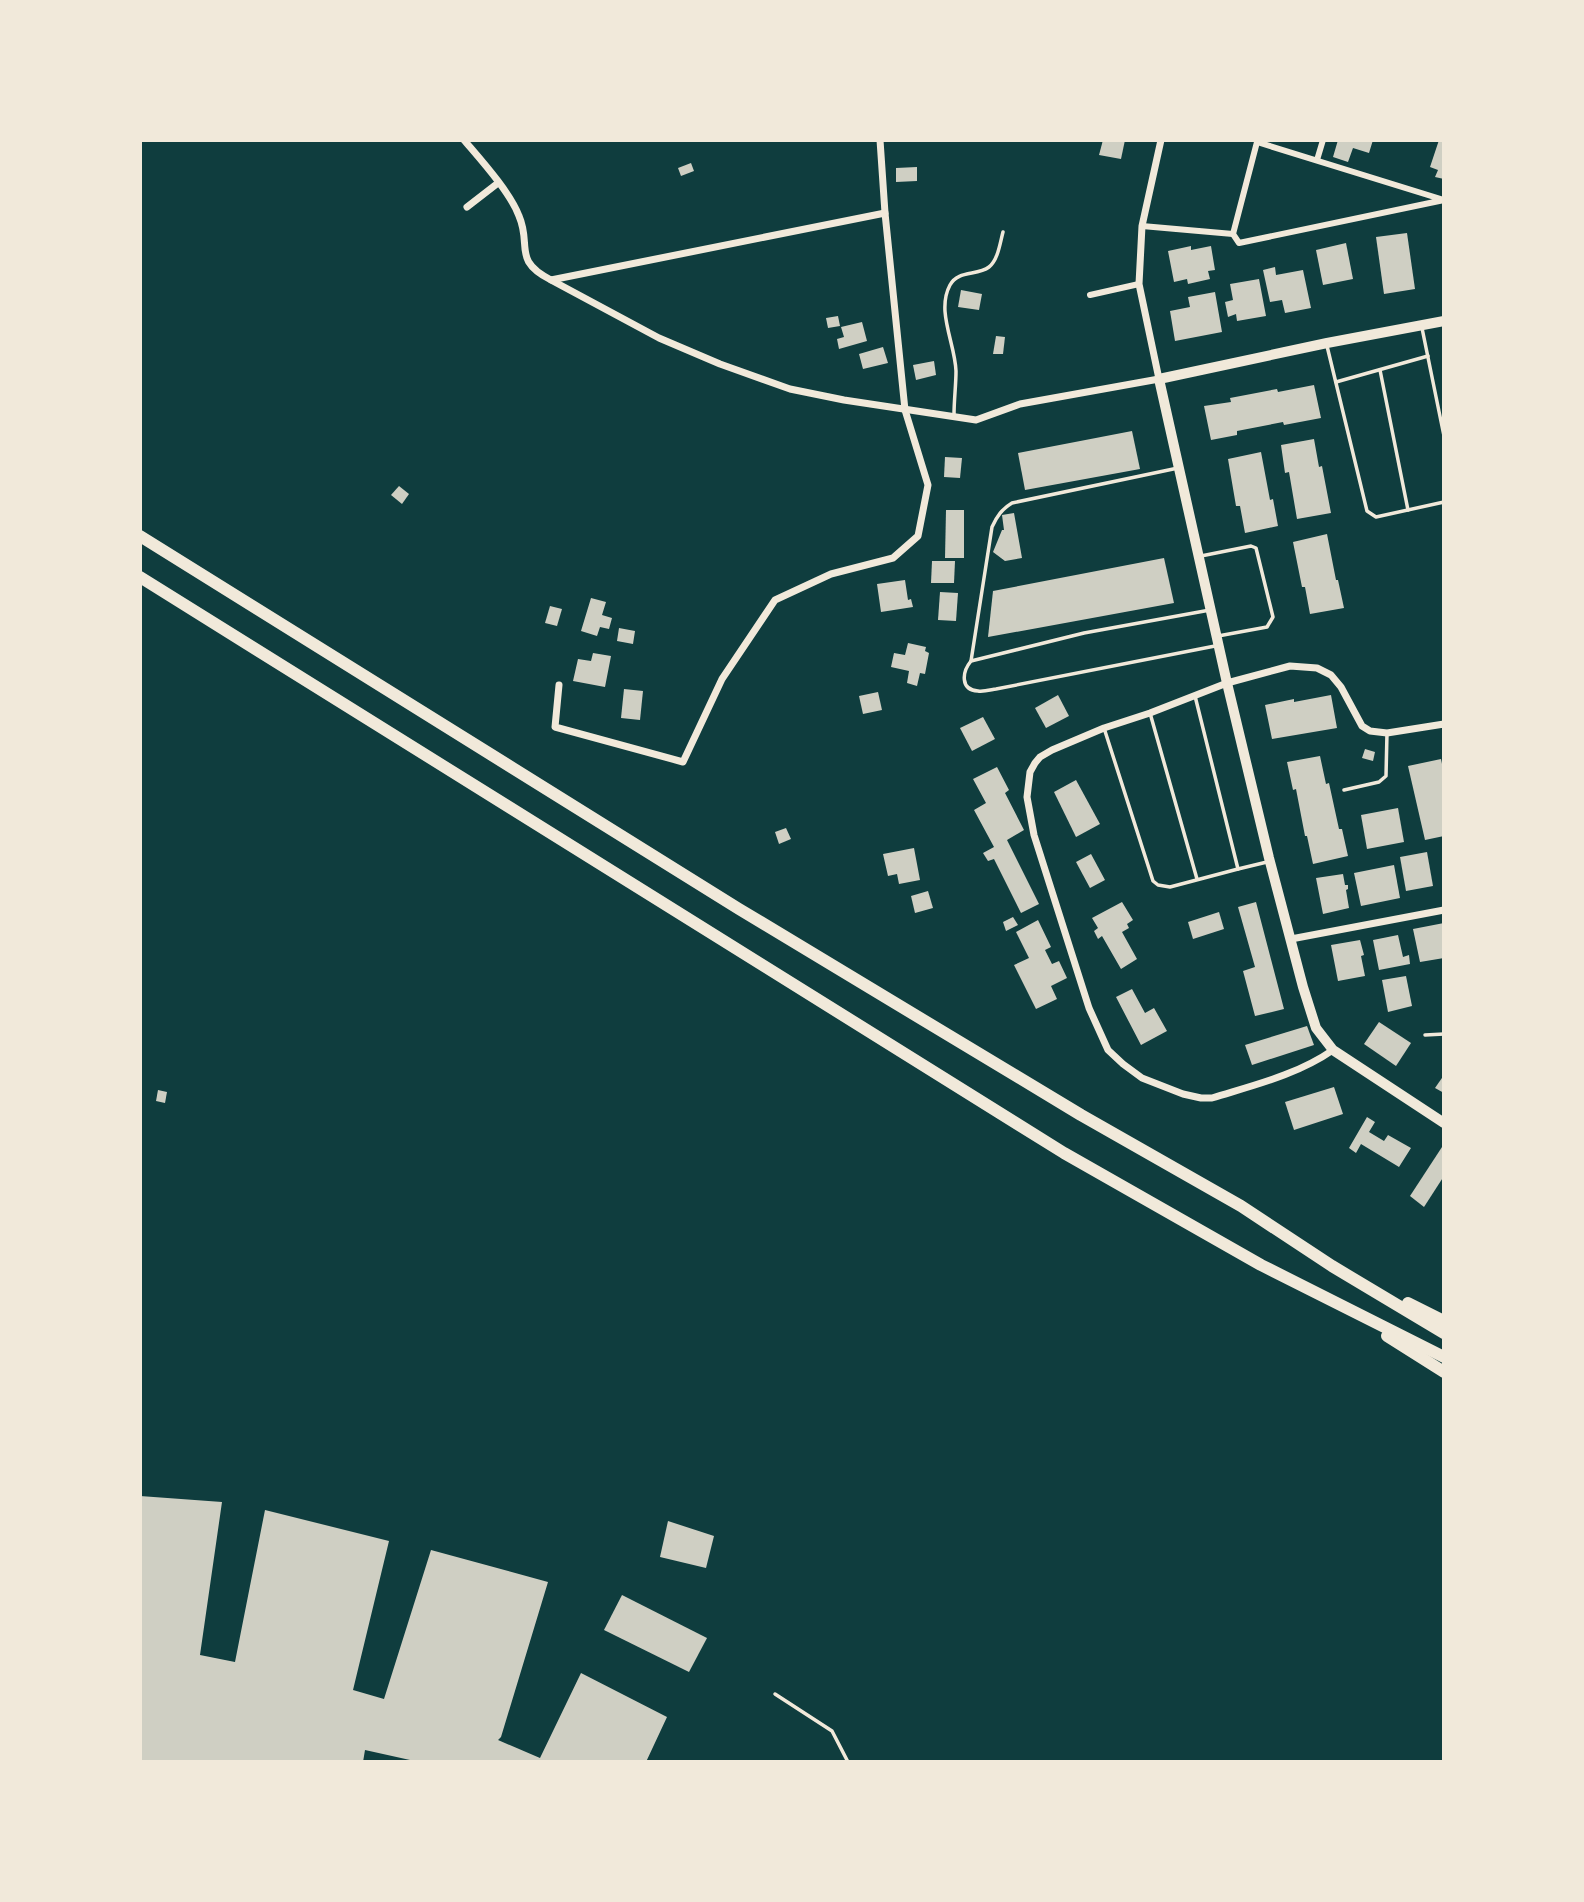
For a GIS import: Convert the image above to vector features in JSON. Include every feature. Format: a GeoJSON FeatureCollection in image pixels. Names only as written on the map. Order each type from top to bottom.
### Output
{"type":"FeatureCollection","features":[{"type":"Feature","properties":{"kind":"highway"},"geometry":{"type":"LineString","coordinates":[[140,536],[739,909],[1081,1115],[1241,1206],[1332,1266],[1444,1333]]}},
{"type":"Feature","properties":{"kind":"highway"},"geometry":{"type":"LineString","coordinates":[[140,577],[1065,1153],[1261,1265],[1444,1357]]}},
{"type":"Feature","properties":{"kind":"highway"},"geometry":{"type":"LineString","coordinates":[[1332,1266],[1444,1321]]}},
{"type":"Feature","properties":{"kind":"highway"},"geometry":{"type":"LineString","coordinates":[[1325,1297],[1444,1371]]}},
{"type":"Feature","properties":{"kind":"street"},"geometry":{"type":"LineString","coordinates":[[464,140],[498,183],[520,217],[526,257],[531,267],[659,338],[790,390],[976,420],[1020,404],[1159,379],[1444,321]]}},
{"type":"Feature","properties":{"kind":"street"},"geometry":{"type":"LineString","coordinates":[[559,685],[555,727],[683,762],[722,679],[775,600],[831,574],[893,558],[918,536],[928,485],[905,410],[880,140]]}},
{"type":"Feature","properties":{"kind":"street"},"geometry":{"type":"LineString","coordinates":[[1161,140],[1142,226],[1139,284],[1227,683],[1303,987],[1316,1028],[1333,1050],[1444,1123]]}},
{"type":"Feature","properties":{"kind":"street"},"geometry":{"type":"LineString","coordinates":[[1317,160],[1323,140]]}},
{"type":"Feature","properties":{"kind":"street"},"geometry":{"type":"LineString","coordinates":[[1257,141],[1444,200],[1239,243],[1233,234],[1257,141]]}},
{"type":"Feature","properties":{"kind":"street"},"geometry":{"type":"LineString","coordinates":[[467,207],[498,183]]}},
{"type":"Feature","properties":{"kind":"street"},"geometry":{"type":"LineString","coordinates":[[551,280],[885,214]]}},
{"type":"Feature","properties":{"kind":"street"},"geometry":{"type":"LineString","coordinates":[[1142,226],[1233,234]]}},
{"type":"Feature","properties":{"kind":"street"},"geometry":{"type":"LineString","coordinates":[[1090,295],[1139,284]]}},
{"type":"Feature","properties":{"kind":"street"},"geometry":{"type":"LineString","coordinates":[[1333,1050],[1293,1072],[1212,1098],[1183,1094],[1142,1077],[1122,1064],[1108,1050],[1089,1008],[1034,835],[1027,797],[1030,772],[1040,757],[1093,732],[1227,683],[1290,666],[1317,668],[1331,675],[1341,687],[1362,726],[1370,730],[1387,733],[1444,724]]}},
{"type":"Feature","properties":{"kind":"street"},"geometry":{"type":"LineString","coordinates":[[1291,939],[1444,910]]}},
{"type":"Feature","properties":{"kind":"lane"},"geometry":{"type":"LineString","coordinates":[[954,417],[956,368],[945,305],[950,284],[960,275],[990,267],[1003,232]]}},
{"type":"Feature","properties":{"kind":"lane"},"geometry":{"type":"LineString","coordinates":[[1421,326],[1444,436]]}},
{"type":"Feature","properties":{"kind":"lane"},"geometry":{"type":"LineString","coordinates":[[1327,344],[1367,511],[1376,517],[1444,502]]}},
{"type":"Feature","properties":{"kind":"lane"},"geometry":{"type":"LineString","coordinates":[[1336,382],[1428,356]]}},
{"type":"Feature","properties":{"kind":"lane"},"geometry":{"type":"LineString","coordinates":[[1380,370],[1408,510]]}},
{"type":"Feature","properties":{"kind":"lane"},"geometry":{"type":"LineString","coordinates":[[971,661],[992,527],[1004,508],[1012,503],[1180,467]]}},
{"type":"Feature","properties":{"kind":"lane"},"geometry":{"type":"LineString","coordinates":[[1199,556],[1251,546],[1258,551],[1273,617],[1271,622],[1267,626],[1219,641],[996,689],[977,691],[964,684],[966,666],[971,661],[1084,633],[1212,609]]}},
{"type":"Feature","properties":{"kind":"lane"},"geometry":{"type":"LineString","coordinates":[[1195,696],[1238,869]]}},
{"type":"Feature","properties":{"kind":"lane"},"geometry":{"type":"LineString","coordinates":[[1150,713],[1197,879]]}},
{"type":"Feature","properties":{"kind":"lane"},"geometry":{"type":"LineString","coordinates":[[1104,728],[1153,881],[1158,885],[1170,887],[1270,862]]}},
{"type":"Feature","properties":{"kind":"lane"},"geometry":{"type":"LineString","coordinates":[[1344,790],[1383,780],[1387,772],[1387,733]]}},
{"type":"Feature","properties":{"kind":"lane"},"geometry":{"type":"LineString","coordinates":[[1425,1035],[1444,1034]]}},
{"type":"Feature","properties":{"kind":"lane"},"geometry":{"type":"LineString","coordinates":[[775,1695],[832,1731],[848,1762]]}},
{"type":"Feature","properties":{"kind":"building"},"geometry":{"type":"Polygon","coordinates":[[[1103,140],[1125,140],[1121,159],[1099,155],[1103,140]]]}},
{"type":"Feature","properties":{"kind":"building"},"geometry":{"type":"Polygon","coordinates":[[[1338,140],[1373,140],[1369,153],[1353,148],[1348,162],[1333,157],[1338,140]]]}},
{"type":"Feature","properties":{"kind":"building"},"geometry":{"type":"Polygon","coordinates":[[[1439,140],[1444,140],[1444,179],[1435,177],[1438,170],[1430,167],[1439,140]]]}},
{"type":"Feature","properties":{"kind":"building"},"geometry":{"type":"Polygon","coordinates":[[[691,163],[694,171],[681,176],[678,168],[691,163]]]}},
{"type":"Feature","properties":{"kind":"building"},"geometry":{"type":"Polygon","coordinates":[[[917,167],[917,181],[896,182],[896,168],[917,167]]]}},
{"type":"Feature","properties":{"kind":"building"},"geometry":{"type":"Polygon","coordinates":[[[1407,233],[1415,289],[1384,294],[1376,237],[1407,233]]]}},
{"type":"Feature","properties":{"kind":"building"},"geometry":{"type":"Polygon","coordinates":[[[1346,243],[1353,279],[1323,285],[1316,250],[1346,243]]]}},
{"type":"Feature","properties":{"kind":"building"},"geometry":{"type":"Polygon","coordinates":[[[1191,246],[1191,250],[1211,246],[1215,270],[1208,271],[1210,279],[1188,284],[1187,279],[1174,282],[1168,251],[1191,246]]]}},
{"type":"Feature","properties":{"kind":"building"},"geometry":{"type":"Polygon","coordinates":[[[1275,267],[1276,275],[1303,270],[1311,308],[1285,313],[1282,300],[1270,302],[1263,270],[1275,267]]]}},
{"type":"Feature","properties":{"kind":"building"},"geometry":{"type":"Polygon","coordinates":[[[1259,279],[1266,316],[1237,321],[1236,314],[1228,317],[1225,302],[1233,300],[1230,284],[1259,279]]]}},
{"type":"Feature","properties":{"kind":"building"},"geometry":{"type":"Polygon","coordinates":[[[961,290],[982,294],[979,310],[958,307],[961,290]]]}},
{"type":"Feature","properties":{"kind":"building"},"geometry":{"type":"Polygon","coordinates":[[[1215,292],[1222,332],[1175,341],[1170,311],[1190,307],[1188,297],[1215,292]]]}},
{"type":"Feature","properties":{"kind":"building"},"geometry":{"type":"Polygon","coordinates":[[[838,316],[840,326],[828,328],[826,318],[838,316]]]}},
{"type":"Feature","properties":{"kind":"building"},"geometry":{"type":"Polygon","coordinates":[[[862,322],[867,341],[839,349],[837,339],[844,337],[841,327],[862,322]]]}},
{"type":"Feature","properties":{"kind":"building"},"geometry":{"type":"Polygon","coordinates":[[[996,336],[1005,337],[1003,354],[993,354],[996,336]]]}},
{"type":"Feature","properties":{"kind":"building"},"geometry":{"type":"Polygon","coordinates":[[[883,347],[888,363],[863,369],[859,354],[883,347]]]}},
{"type":"Feature","properties":{"kind":"building"},"geometry":{"type":"Polygon","coordinates":[[[934,361],[936,375],[916,380],[913,365],[934,361]]]}},
{"type":"Feature","properties":{"kind":"building"},"geometry":{"type":"Polygon","coordinates":[[[1314,385],[1321,418],[1237,431],[1237,435],[1211,440],[1204,406],[1231,402],[1230,398],[1277,389],[1278,392],[1314,385]]]}},
{"type":"Feature","properties":{"kind":"building"},"geometry":{"type":"Polygon","coordinates":[[[1132,431],[1140,469],[1025,490],[1018,453],[1132,431]]]}},
{"type":"Feature","properties":{"kind":"building"},"geometry":{"type":"Polygon","coordinates":[[[1314,439],[1331,513],[1297,519],[1289,472],[1285,473],[1281,445],[1314,439]]]}},
{"type":"Feature","properties":{"kind":"building"},"geometry":{"type":"Polygon","coordinates":[[[1261,452],[1278,526],[1245,533],[1240,506],[1236,506],[1228,459],[1261,452]]]}},
{"type":"Feature","properties":{"kind":"building"},"geometry":{"type":"Polygon","coordinates":[[[945,457],[962,458],[960,478],[944,477],[945,457]]]}},
{"type":"Feature","properties":{"kind":"building"},"geometry":{"type":"Polygon","coordinates":[[[399,486],[409,494],[402,504],[391,495],[399,486]]]}},
{"type":"Feature","properties":{"kind":"building"},"geometry":{"type":"Polygon","coordinates":[[[946,510],[964,510],[964,558],[945,558],[946,510]]]}},
{"type":"Feature","properties":{"kind":"building"},"geometry":{"type":"Polygon","coordinates":[[[1014,513],[1022,558],[1005,561],[993,552],[1004,530],[1002,515],[1014,513]]]}},
{"type":"Feature","properties":{"kind":"building"},"geometry":{"type":"Polygon","coordinates":[[[1327,534],[1344,608],[1310,614],[1293,542],[1327,534]]]}},
{"type":"Feature","properties":{"kind":"building"},"geometry":{"type":"Polygon","coordinates":[[[1164,558],[1174,603],[988,637],[993,591],[1164,558]]]}},
{"type":"Feature","properties":{"kind":"building"},"geometry":{"type":"Polygon","coordinates":[[[932,561],[955,561],[954,583],[931,583],[932,561]]]}},
{"type":"Feature","properties":{"kind":"building"},"geometry":{"type":"Polygon","coordinates":[[[905,580],[908,600],[911,599],[913,607],[881,612],[877,584],[905,580]]]}},
{"type":"Feature","properties":{"kind":"building"},"geometry":{"type":"Polygon","coordinates":[[[940,592],[958,593],[956,621],[938,620],[940,592]]]}},
{"type":"Feature","properties":{"kind":"building"},"geometry":{"type":"Polygon","coordinates":[[[591,598],[606,602],[602,615],[612,618],[609,629],[600,627],[597,636],[581,631],[591,598]]]}},
{"type":"Feature","properties":{"kind":"building"},"geometry":{"type":"Polygon","coordinates":[[[550,606],[562,609],[557,626],[545,623],[550,606]]]}},
{"type":"Feature","properties":{"kind":"building"},"geometry":{"type":"Polygon","coordinates":[[[619,628],[635,631],[633,644],[617,641],[619,628]]]}},
{"type":"Feature","properties":{"kind":"building"},"geometry":{"type":"Polygon","coordinates":[[[908,643],[926,647],[925,651],[929,653],[925,674],[920,673],[917,686],[907,683],[909,671],[891,667],[894,653],[905,655],[908,643]]]}},
{"type":"Feature","properties":{"kind":"building"},"geometry":{"type":"Polygon","coordinates":[[[593,653],[611,656],[605,687],[573,681],[578,659],[591,661],[593,653]]]}},
{"type":"Feature","properties":{"kind":"building"},"geometry":{"type":"Polygon","coordinates":[[[624,689],[643,691],[640,720],[621,718],[624,689]]]}},
{"type":"Feature","properties":{"kind":"building"},"geometry":{"type":"Polygon","coordinates":[[[878,692],[882,710],[863,714],[859,696],[878,692]]]}},
{"type":"Feature","properties":{"kind":"building"},"geometry":{"type":"Polygon","coordinates":[[[1058,695],[1069,716],[1046,728],[1035,708],[1058,695]]]}},
{"type":"Feature","properties":{"kind":"building"},"geometry":{"type":"Polygon","coordinates":[[[1331,695],[1337,728],[1272,739],[1265,705],[1331,695]]]}},
{"type":"Feature","properties":{"kind":"building"},"geometry":{"type":"Polygon","coordinates":[[[983,717],[995,739],[972,751],[960,728],[983,717]]]}},
{"type":"Feature","properties":{"kind":"building"},"geometry":{"type":"Polygon","coordinates":[[[1365,749],[1375,752],[1373,761],[1362,758],[1365,749]]]}},
{"type":"Feature","properties":{"kind":"building"},"geometry":{"type":"Polygon","coordinates":[[[1320,756],[1348,856],[1313,864],[1287,762],[1320,756]]]}},
{"type":"Feature","properties":{"kind":"building"},"geometry":{"type":"Polygon","coordinates":[[[1441,759],[1444,774],[1444,836],[1425,840],[1408,766],[1441,759]]]}},
{"type":"Feature","properties":{"kind":"building"},"geometry":{"type":"Polygon","coordinates":[[[997,767],[1009,790],[1005,793],[1024,830],[1007,840],[1039,904],[1021,913],[994,859],[988,861],[983,853],[994,847],[974,810],[986,803],[973,779],[997,767]]]}},
{"type":"Feature","properties":{"kind":"building"},"geometry":{"type":"Polygon","coordinates":[[[1076,780],[1100,824],[1076,837],[1054,792],[1076,780]]]}},
{"type":"Feature","properties":{"kind":"building"},"geometry":{"type":"Polygon","coordinates":[[[1398,808],[1404,842],[1367,849],[1361,815],[1398,808]]]}},
{"type":"Feature","properties":{"kind":"building"},"geometry":{"type":"Polygon","coordinates":[[[786,828],[791,839],[779,844],[775,832],[786,828]]]}},
{"type":"Feature","properties":{"kind":"building"},"geometry":{"type":"Polygon","coordinates":[[[914,848],[920,880],[899,884],[897,874],[888,876],[883,854],[914,848]]]}},
{"type":"Feature","properties":{"kind":"building"},"geometry":{"type":"Polygon","coordinates":[[[1427,852],[1433,886],[1406,891],[1400,857],[1427,852]]]}},
{"type":"Feature","properties":{"kind":"building"},"geometry":{"type":"Polygon","coordinates":[[[1091,854],[1105,880],[1090,888],[1076,862],[1091,854]]]}},
{"type":"Feature","properties":{"kind":"building"},"geometry":{"type":"Polygon","coordinates":[[[1394,865],[1400,898],[1361,906],[1354,873],[1394,865]]]}},
{"type":"Feature","properties":{"kind":"building"},"geometry":{"type":"Polygon","coordinates":[[[1343,874],[1345,885],[1348,885],[1346,890],[1349,908],[1323,914],[1316,878],[1343,874]]]}},
{"type":"Feature","properties":{"kind":"building"},"geometry":{"type":"Polygon","coordinates":[[[928,891],[933,908],[915,913],[911,896],[928,891]]]}},
{"type":"Feature","properties":{"kind":"building"},"geometry":{"type":"Polygon","coordinates":[[[1122,902],[1133,920],[1127,924],[1129,928],[1122,932],[1137,959],[1121,969],[1102,936],[1098,939],[1094,931],[1098,928],[1092,918],[1122,902]]]}},
{"type":"Feature","properties":{"kind":"building"},"geometry":{"type":"Polygon","coordinates":[[[1256,902],[1284,1009],[1255,1016],[1243,971],[1255,967],[1238,907],[1256,902]]]}},
{"type":"Feature","properties":{"kind":"building"},"geometry":{"type":"Polygon","coordinates":[[[1219,912],[1224,929],[1193,939],[1188,922],[1219,912]]]}},
{"type":"Feature","properties":{"kind":"building"},"geometry":{"type":"Polygon","coordinates":[[[1013,917],[1018,925],[1006,931],[1003,922],[1013,917]]]}},
{"type":"Feature","properties":{"kind":"building"},"geometry":{"type":"Polygon","coordinates":[[[1038,920],[1051,947],[1045,950],[1052,964],[1059,961],[1067,978],[1051,986],[1057,999],[1036,1009],[1014,965],[1029,958],[1016,932],[1038,920]]]}},
{"type":"Feature","properties":{"kind":"building"},"geometry":{"type":"Polygon","coordinates":[[[1444,923],[1444,958],[1420,962],[1413,929],[1444,923]]]}},
{"type":"Feature","properties":{"kind":"building"},"geometry":{"type":"Polygon","coordinates":[[[1398,935],[1403,957],[1409,955],[1410,964],[1379,970],[1373,940],[1398,935]]]}},
{"type":"Feature","properties":{"kind":"building"},"geometry":{"type":"Polygon","coordinates":[[[1360,940],[1365,976],[1338,981],[1331,945],[1360,940]]]}},
{"type":"Feature","properties":{"kind":"building"},"geometry":{"type":"Polygon","coordinates":[[[1406,976],[1412,1006],[1388,1012],[1382,980],[1406,976]]]}},
{"type":"Feature","properties":{"kind":"building"},"geometry":{"type":"Polygon","coordinates":[[[1132,989],[1145,1013],[1154,1008],[1167,1031],[1141,1045],[1116,997],[1132,989]]]}},
{"type":"Feature","properties":{"kind":"building"},"geometry":{"type":"Polygon","coordinates":[[[1379,1022],[1411,1043],[1396,1066],[1364,1044],[1379,1022]]]}},
{"type":"Feature","properties":{"kind":"building"},"geometry":{"type":"Polygon","coordinates":[[[1307,1026],[1314,1045],[1252,1065],[1245,1045],[1307,1026]]]}},
{"type":"Feature","properties":{"kind":"building"},"geometry":{"type":"Polygon","coordinates":[[[1444,1075],[1444,1093],[1435,1088],[1444,1075]]]}},
{"type":"Feature","properties":{"kind":"building"},"geometry":{"type":"Polygon","coordinates":[[[1334,1087],[1343,1114],[1294,1130],[1285,1102],[1334,1087]]]}},
{"type":"Feature","properties":{"kind":"building"},"geometry":{"type":"Polygon","coordinates":[[[158,1090],[167,1092],[165,1103],[156,1101],[158,1090]]]}},
{"type":"Feature","properties":{"kind":"building"},"geometry":{"type":"Polygon","coordinates":[[[1367,1117],[1375,1122],[1369,1132],[1384,1141],[1388,1135],[1411,1148],[1399,1167],[1361,1144],[1356,1153],[1349,1148],[1367,1117]]]}},
{"type":"Feature","properties":{"kind":"building"},"geometry":{"type":"Polygon","coordinates":[[[1442,1147],[1444,1176],[1424,1207],[1410,1196],[1442,1147]]]}},
{"type":"Feature","properties":{"kind":"building"},"geometry":{"type":"Polygon","coordinates":[[[140,1496],[222,1502],[200,1655],[235,1662],[265,1510],[389,1541],[353,1690],[384,1699],[431,1550],[548,1582],[498,1740],[540,1758],[581,1673],[667,1717],[646,1762],[409,1762],[410,1760],[365,1750],[363,1762],[140,1762],[140,1496]]]}},
{"type":"Feature","properties":{"kind":"building"},"geometry":{"type":"Polygon","coordinates":[[[668,1521],[714,1536],[706,1568],[660,1557],[668,1521]]]}},
{"type":"Feature","properties":{"kind":"building"},"geometry":{"type":"Polygon","coordinates":[[[622,1595],[707,1638],[689,1672],[604,1630],[622,1595]]]}}]}
